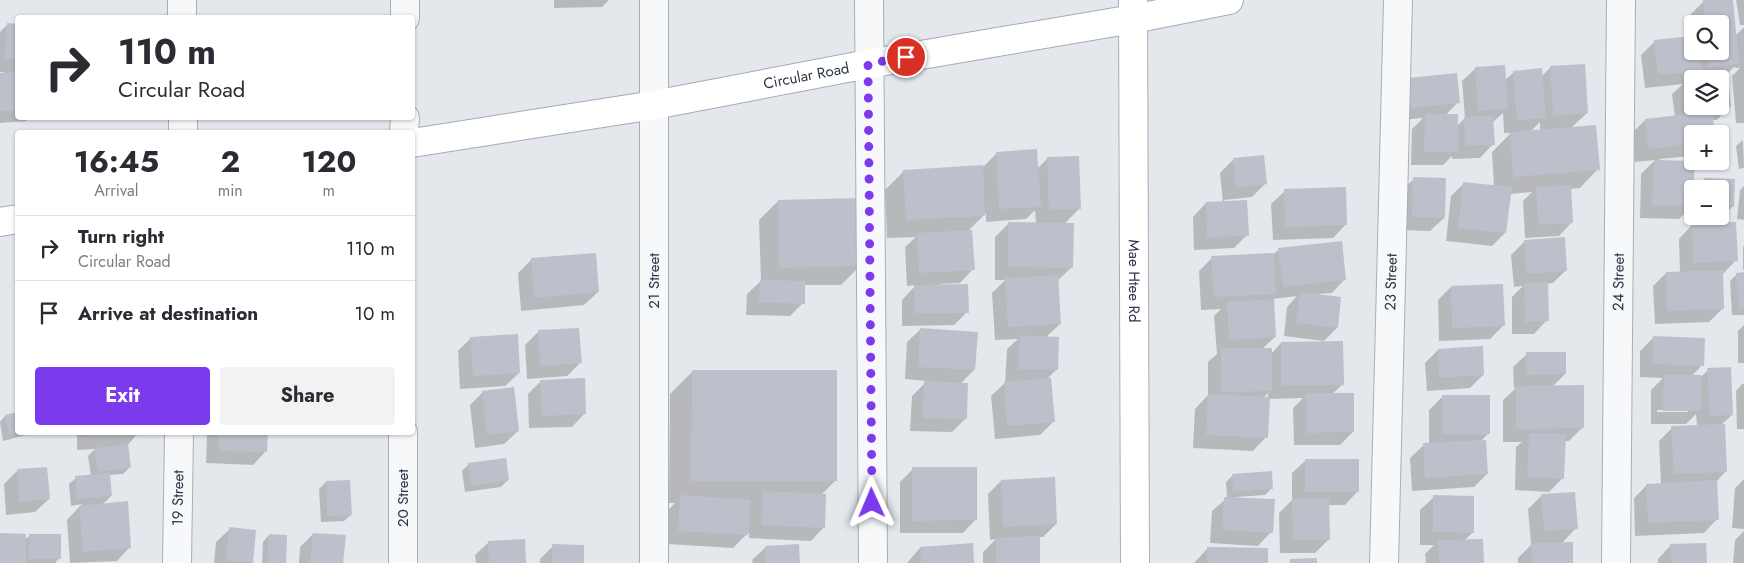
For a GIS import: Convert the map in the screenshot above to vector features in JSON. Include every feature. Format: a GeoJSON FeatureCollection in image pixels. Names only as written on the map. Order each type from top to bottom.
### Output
{"type":"FeatureCollection","features":[{"type":"Feature","properties":{"kind":"main road","name":"Circular Road"},"geometry":{"type":"LineString","coordinates":[[415,143],[654,105],[1133,10],[1229,0]]}},
{"type":"Feature","properties":{"kind":"main road","name":"Mae Htee Rd"},"geometry":{"type":"LineString","coordinates":[[1133,10],[1135,563]]}},
{"type":"Feature","properties":{"kind":"main road"},"geometry":{"type":"LineString","coordinates":[[0,222],[15,220]]}},
{"type":"Feature","properties":{"kind":"street"},"geometry":{"type":"LineString","coordinates":[[182,0],[182,15]]}},
{"type":"Feature","properties":{"kind":"street"},"geometry":{"type":"LineString","coordinates":[[405,0],[405,15]]}},
{"type":"Feature","properties":{"kind":"street","name":"21 Street"},"geometry":{"type":"LineString","coordinates":[[654,0],[654,563]]}},
{"type":"Feature","properties":{"kind":"street"},"geometry":{"type":"LineString","coordinates":[[869,0],[873,563]]}},
{"type":"Feature","properties":{"kind":"street","name":"23 Street"},"geometry":{"type":"LineString","coordinates":[[1384,563],[1398,0]]}},
{"type":"Feature","properties":{"kind":"street","name":"24 Street"},"geometry":{"type":"LineString","coordinates":[[1616,563],[1621,0]]}},
{"type":"Feature","properties":{"kind":"street","name":"19 Street"},"geometry":{"type":"LineString","coordinates":[[177,563],[179,435]]}},
{"type":"Feature","properties":{"kind":"street","name":"20 Street"},"geometry":{"type":"LineString","coordinates":[[403,563],[404,435]]}},
{"type":"Feature","properties":{"kind":"building"},"geometry":{"type":"Polygon","coordinates":[[[1703,0],[1733,0],[1739,64],[1709,67],[1709,60],[1729,60],[1729,15],[1704,15],[1703,0]]]}},
{"type":"Feature","properties":{"kind":"building"},"geometry":{"type":"Polygon","coordinates":[[[7,23],[15,24],[15,59],[5,58],[7,23]]]}},
{"type":"Feature","properties":{"kind":"building"},"geometry":{"type":"Polygon","coordinates":[[[1684,37],[1684,60],[1701,60],[1702,70],[1684,70],[1684,73],[1658,75],[1654,40],[1684,37]]]}},
{"type":"Feature","properties":{"kind":"building"},"geometry":{"type":"Polygon","coordinates":[[[1585,64],[1588,113],[1553,116],[1550,66],[1585,64]]]}},
{"type":"Feature","properties":{"kind":"building"},"geometry":{"type":"Polygon","coordinates":[[[1505,65],[1508,109],[1478,111],[1475,67],[1505,65]]]}},
{"type":"Feature","properties":{"kind":"building"},"geometry":{"type":"Polygon","coordinates":[[[1542,68],[1546,118],[1517,120],[1513,71],[1542,68]]]}},
{"type":"Feature","properties":{"kind":"building"},"geometry":{"type":"Polygon","coordinates":[[[15,72],[15,110],[0,111],[0,73],[15,72]]]}},
{"type":"Feature","properties":{"kind":"building"},"geometry":{"type":"Polygon","coordinates":[[[1457,73],[1460,103],[1411,108],[1408,78],[1457,73]]]}},
{"type":"Feature","properties":{"kind":"building"},"geometry":{"type":"Polygon","coordinates":[[[1729,86],[1731,107],[1729,107],[1729,86]]]}},
{"type":"Feature","properties":{"kind":"building"},"geometry":{"type":"Polygon","coordinates":[[[1425,114],[1458,114],[1458,152],[1424,152],[1425,114]]]}},
{"type":"Feature","properties":{"kind":"building"},"geometry":{"type":"Polygon","coordinates":[[[1684,114],[1713,115],[1714,125],[1684,125],[1684,145],[1648,149],[1645,119],[1684,114]]]}},
{"type":"Feature","properties":{"kind":"building"},"geometry":{"type":"Polygon","coordinates":[[[1493,115],[1495,145],[1465,146],[1464,117],[1493,115]]]}},
{"type":"Feature","properties":{"kind":"building"},"geometry":{"type":"Polygon","coordinates":[[[1596,125],[1600,170],[1513,177],[1510,132],[1596,125]]]}},
{"type":"Feature","properties":{"kind":"building"},"geometry":{"type":"Polygon","coordinates":[[[1037,149],[1041,207],[999,209],[996,152],[1037,149]]]}},
{"type":"Feature","properties":{"kind":"building"},"geometry":{"type":"Polygon","coordinates":[[[1264,155],[1267,184],[1236,188],[1233,158],[1264,155]]]}},
{"type":"Feature","properties":{"kind":"building"},"geometry":{"type":"Polygon","coordinates":[[[1079,156],[1081,209],[1049,210],[1047,157],[1079,156]]]}},
{"type":"Feature","properties":{"kind":"building"},"geometry":{"type":"Polygon","coordinates":[[[1654,160],[1684,161],[1684,170],[1694,170],[1694,180],[1684,180],[1684,206],[1652,206],[1654,160]]]}},
{"type":"Feature","properties":{"kind":"building"},"geometry":{"type":"Polygon","coordinates":[[[983,165],[985,216],[906,220],[903,170],[983,165]]]}},
{"type":"Feature","properties":{"kind":"building"},"geometry":{"type":"Polygon","coordinates":[[[1413,177],[1446,178],[1445,218],[1412,217],[1413,177]]]}},
{"type":"Feature","properties":{"kind":"building"},"geometry":{"type":"Polygon","coordinates":[[[1704,178],[1735,179],[1734,207],[1729,207],[1729,180],[1704,180],[1704,178]]]}},
{"type":"Feature","properties":{"kind":"building"},"geometry":{"type":"Polygon","coordinates":[[[1463,182],[1512,187],[1506,233],[1458,228],[1463,182]]]}},
{"type":"Feature","properties":{"kind":"building"},"geometry":{"type":"Polygon","coordinates":[[[1571,185],[1573,223],[1538,225],[1536,187],[1571,185]]]}},
{"type":"Feature","properties":{"kind":"building"},"geometry":{"type":"Polygon","coordinates":[[[1346,187],[1347,225],[1285,227],[1284,189],[1346,187]]]}},
{"type":"Feature","properties":{"kind":"building"},"geometry":{"type":"Polygon","coordinates":[[[860,198],[861,266],[779,268],[778,200],[860,198]]]}},
{"type":"Feature","properties":{"kind":"building"},"geometry":{"type":"Polygon","coordinates":[[[1247,200],[1249,236],[1207,237],[1206,202],[1247,200]]]}},
{"type":"Feature","properties":{"kind":"building"},"geometry":{"type":"Polygon","coordinates":[[[1008,222],[1074,223],[1073,268],[1008,267],[1008,222]]]}},
{"type":"Feature","properties":{"kind":"building"},"geometry":{"type":"Polygon","coordinates":[[[1729,222],[1736,222],[1738,261],[1693,263],[1692,225],[1729,225],[1729,222]]]}},
{"type":"Feature","properties":{"kind":"building"},"geometry":{"type":"Polygon","coordinates":[[[972,230],[975,270],[919,273],[917,233],[972,230]]]}},
{"type":"Feature","properties":{"kind":"building"},"geometry":{"type":"Polygon","coordinates":[[[1565,237],[1567,271],[1526,274],[1524,240],[1565,237]]]}},
{"type":"Feature","properties":{"kind":"building"},"geometry":{"type":"Polygon","coordinates":[[[1342,241],[1346,280],[1283,287],[1278,248],[1342,241]]]}},
{"type":"Feature","properties":{"kind":"building"},"geometry":{"type":"Polygon","coordinates":[[[596,253],[599,292],[534,298],[531,258],[596,253]]]}},
{"type":"Feature","properties":{"kind":"building"},"geometry":{"type":"Polygon","coordinates":[[[1274,253],[1276,294],[1214,297],[1211,256],[1274,253]]]}},
{"type":"Feature","properties":{"kind":"building"},"geometry":{"type":"Polygon","coordinates":[[[1723,270],[1724,309],[1667,311],[1666,272],[1723,270]]]}},
{"type":"Feature","properties":{"kind":"building"},"geometry":{"type":"Polygon","coordinates":[[[1744,272],[1744,309],[1739,309],[1736,273],[1744,272]]]}},
{"type":"Feature","properties":{"kind":"building"},"geometry":{"type":"Polygon","coordinates":[[[1058,275],[1061,324],[1008,327],[1005,278],[1058,275]]]}},
{"type":"Feature","properties":{"kind":"building"},"geometry":{"type":"Polygon","coordinates":[[[760,280],[805,281],[805,304],[759,302],[760,280]]]}},
{"type":"Feature","properties":{"kind":"building"},"geometry":{"type":"Polygon","coordinates":[[[1548,282],[1549,321],[1525,322],[1524,283],[1548,282]]]}},
{"type":"Feature","properties":{"kind":"building"},"geometry":{"type":"Polygon","coordinates":[[[968,284],[969,313],[915,313],[914,285],[968,284]]]}},
{"type":"Feature","properties":{"kind":"building"},"geometry":{"type":"Polygon","coordinates":[[[1503,284],[1505,326],[1452,328],[1451,286],[1503,284]]]}},
{"type":"Feature","properties":{"kind":"building"},"geometry":{"type":"Polygon","coordinates":[[[1300,292],[1341,297],[1338,328],[1296,323],[1300,292]]]}},
{"type":"Feature","properties":{"kind":"building"},"geometry":{"type":"Polygon","coordinates":[[[1274,299],[1276,337],[1229,340],[1227,302],[1274,299]]]}},
{"type":"Feature","properties":{"kind":"building"},"geometry":{"type":"Polygon","coordinates":[[[579,328],[582,363],[540,366],[538,330],[579,328]]]}},
{"type":"Feature","properties":{"kind":"building"},"geometry":{"type":"Polygon","coordinates":[[[920,328],[978,332],[975,370],[918,367],[920,328]]]}},
{"type":"Feature","properties":{"kind":"building"},"geometry":{"type":"Polygon","coordinates":[[[518,334],[520,373],[473,376],[470,337],[518,334]]]}},
{"type":"Feature","properties":{"kind":"building"},"geometry":{"type":"Polygon","coordinates":[[[1020,335],[1059,337],[1058,370],[1018,369],[1020,335]]]}},
{"type":"Feature","properties":{"kind":"building"},"geometry":{"type":"Polygon","coordinates":[[[1653,336],[1705,338],[1704,366],[1653,364],[1653,336]]]}},
{"type":"Feature","properties":{"kind":"building"},"geometry":{"type":"Polygon","coordinates":[[[1343,341],[1344,385],[1281,386],[1281,342],[1343,341]]]}},
{"type":"Feature","properties":{"kind":"building"},"geometry":{"type":"Polygon","coordinates":[[[1483,346],[1484,375],[1439,378],[1438,349],[1483,346]]]}},
{"type":"Feature","properties":{"kind":"building"},"geometry":{"type":"Polygon","coordinates":[[[1221,348],[1272,348],[1272,391],[1221,392],[1221,348]]]}},
{"type":"Feature","properties":{"kind":"building"},"geometry":{"type":"Polygon","coordinates":[[[1526,352],[1566,352],[1566,374],[1526,375],[1526,352]]]}},
{"type":"Feature","properties":{"kind":"building"},"geometry":{"type":"Polygon","coordinates":[[[1731,367],[1733,415],[1710,416],[1707,368],[1731,367]]]}},
{"type":"Feature","properties":{"kind":"building"},"geometry":{"type":"Polygon","coordinates":[[[692,370],[837,370],[837,481],[691,481],[692,370]]]}},
{"type":"Feature","properties":{"kind":"building"},"geometry":{"type":"Polygon","coordinates":[[[1664,375],[1701,375],[1701,411],[1663,411],[1664,375]]]}},
{"type":"Feature","properties":{"kind":"building"},"geometry":{"type":"Polygon","coordinates":[[[585,378],[586,414],[542,416],[540,380],[585,378]]]}},
{"type":"Feature","properties":{"kind":"building"},"geometry":{"type":"Polygon","coordinates":[[[1051,378],[1055,422],[1007,426],[1004,382],[1051,378]]]}},
{"type":"Feature","properties":{"kind":"building"},"geometry":{"type":"Polygon","coordinates":[[[924,381],[968,383],[967,419],[923,418],[924,381]]]}},
{"type":"Feature","properties":{"kind":"building"},"geometry":{"type":"Polygon","coordinates":[[[1584,385],[1584,428],[1516,429],[1516,386],[1584,385]]]}},
{"type":"Feature","properties":{"kind":"building"},"geometry":{"type":"Polygon","coordinates":[[[514,387],[519,431],[487,435],[482,391],[514,387]]]}},
{"type":"Feature","properties":{"kind":"building"},"geometry":{"type":"Polygon","coordinates":[[[1306,393],[1354,393],[1354,432],[1306,433],[1306,393]]]}},
{"type":"Feature","properties":{"kind":"building"},"geometry":{"type":"Polygon","coordinates":[[[1208,394],[1270,397],[1268,438],[1206,435],[1208,394]]]}},
{"type":"Feature","properties":{"kind":"building"},"geometry":{"type":"Polygon","coordinates":[[[1442,395],[1490,395],[1490,434],[1442,434],[1442,395]]]}},
{"type":"Feature","properties":{"kind":"building"},"geometry":{"type":"Polygon","coordinates":[[[15,413],[15,434],[9,435],[5,415],[15,413]]]}},
{"type":"Feature","properties":{"kind":"building"},"geometry":{"type":"Polygon","coordinates":[[[1725,424],[1727,472],[1674,474],[1671,426],[1725,424]]]}},
{"type":"Feature","properties":{"kind":"building"},"geometry":{"type":"Polygon","coordinates":[[[1529,433],[1566,434],[1564,479],[1527,477],[1529,433]]]}},
{"type":"Feature","properties":{"kind":"building"},"geometry":{"type":"Polygon","coordinates":[[[90,435],[140,435],[90,437],[90,435]]]}},
{"type":"Feature","properties":{"kind":"building"},"geometry":{"type":"Polygon","coordinates":[[[219,435],[268,435],[267,452],[219,451],[219,435]]]}},
{"type":"Feature","properties":{"kind":"building"},"geometry":{"type":"Polygon","coordinates":[[[1486,440],[1488,474],[1425,478],[1423,443],[1486,440]]]}},
{"type":"Feature","properties":{"kind":"building"},"geometry":{"type":"Polygon","coordinates":[[[128,444],[131,467],[98,472],[94,448],[128,444]]]}},
{"type":"Feature","properties":{"kind":"building"},"geometry":{"type":"Polygon","coordinates":[[[506,458],[509,480],[471,486],[468,463],[506,458]]]}},
{"type":"Feature","properties":{"kind":"building"},"geometry":{"type":"Polygon","coordinates":[[[1305,459],[1359,459],[1359,492],[1305,492],[1305,459]]]}},
{"type":"Feature","properties":{"kind":"building"},"geometry":{"type":"Polygon","coordinates":[[[47,467],[50,499],[19,502],[17,469],[47,467]]]}},
{"type":"Feature","properties":{"kind":"building"},"geometry":{"type":"Polygon","coordinates":[[[912,467],[977,467],[977,520],[912,521],[912,467]]]}},
{"type":"Feature","properties":{"kind":"building"},"geometry":{"type":"Polygon","coordinates":[[[1272,471],[1273,489],[1233,492],[1232,474],[1272,471]]]}},
{"type":"Feature","properties":{"kind":"building"},"geometry":{"type":"Polygon","coordinates":[[[110,473],[112,496],[77,499],[75,476],[110,473]]]}},
{"type":"Feature","properties":{"kind":"building"},"geometry":{"type":"Polygon","coordinates":[[[1055,477],[1057,524],[1003,527],[1001,480],[1055,477]]]}},
{"type":"Feature","properties":{"kind":"building"},"geometry":{"type":"Polygon","coordinates":[[[350,480],[352,515],[327,516],[326,481],[350,480]]]}},
{"type":"Feature","properties":{"kind":"building"},"geometry":{"type":"Polygon","coordinates":[[[1717,480],[1719,520],[1648,523],[1646,484],[1717,480]]]}},
{"type":"Feature","properties":{"kind":"building"},"geometry":{"type":"Polygon","coordinates":[[[763,491],[826,494],[825,528],[761,525],[763,491]]]}},
{"type":"Feature","properties":{"kind":"building"},"geometry":{"type":"Polygon","coordinates":[[[1575,492],[1578,529],[1544,531],[1541,494],[1575,492]]]}},
{"type":"Feature","properties":{"kind":"building"},"geometry":{"type":"Polygon","coordinates":[[[680,495],[751,500],[748,535],[678,531],[680,495]]]}},
{"type":"Feature","properties":{"kind":"building"},"geometry":{"type":"Polygon","coordinates":[[[1433,495],[1474,496],[1474,533],[1433,532],[1433,495]]]}},
{"type":"Feature","properties":{"kind":"building"},"geometry":{"type":"Polygon","coordinates":[[[1224,497],[1275,499],[1273,533],[1222,530],[1224,497]]]}},
{"type":"Feature","properties":{"kind":"building"},"geometry":{"type":"Polygon","coordinates":[[[1329,498],[1330,540],[1293,540],[1292,499],[1329,498]]]}},
{"type":"Feature","properties":{"kind":"building"},"geometry":{"type":"Polygon","coordinates":[[[128,501],[131,548],[83,552],[79,506],[128,501]]]}},
{"type":"Feature","properties":{"kind":"building"},"geometry":{"type":"Polygon","coordinates":[[[229,527],[256,530],[253,563],[226,561],[229,527]]]}},
{"type":"Feature","properties":{"kind":"building"},"geometry":{"type":"Polygon","coordinates":[[[0,533],[26,534],[26,563],[0,563],[0,533]]]}},
{"type":"Feature","properties":{"kind":"building"},"geometry":{"type":"Polygon","coordinates":[[[313,533],[346,535],[343,563],[310,563],[313,533]]]}},
{"type":"Feature","properties":{"kind":"building"},"geometry":{"type":"Polygon","coordinates":[[[29,534],[61,534],[61,559],[29,559],[29,534]]]}},
{"type":"Feature","properties":{"kind":"building"},"geometry":{"type":"Polygon","coordinates":[[[269,534],[287,535],[286,563],[267,563],[269,534]]]}},
{"type":"Feature","properties":{"kind":"building"},"geometry":{"type":"Polygon","coordinates":[[[1040,536],[1040,563],[996,563],[996,538],[1040,536]]]}},
{"type":"Feature","properties":{"kind":"building"},"geometry":{"type":"Polygon","coordinates":[[[525,539],[526,563],[489,563],[488,541],[525,539]]]}},
{"type":"Feature","properties":{"kind":"building"},"geometry":{"type":"Polygon","coordinates":[[[1483,539],[1484,563],[1439,563],[1438,540],[1483,539]]]}},
{"type":"Feature","properties":{"kind":"building"},"geometry":{"type":"Polygon","coordinates":[[[1573,542],[1573,563],[1532,563],[1531,543],[1573,542]]]}},
{"type":"Feature","properties":{"kind":"building"},"geometry":{"type":"Polygon","coordinates":[[[973,543],[974,563],[921,563],[920,547],[973,543]]]}},
{"type":"Feature","properties":{"kind":"building"},"geometry":{"type":"Polygon","coordinates":[[[1706,543],[1707,563],[1671,563],[1670,544],[1706,543]]]}},
{"type":"Feature","properties":{"kind":"building"},"geometry":{"type":"Polygon","coordinates":[[[552,544],[584,545],[584,563],[552,563],[552,544]]]}},
{"type":"Feature","properties":{"kind":"building"},"geometry":{"type":"Polygon","coordinates":[[[799,544],[800,563],[766,563],[765,546],[799,544]]]}},
{"type":"Feature","properties":{"kind":"building"},"geometry":{"type":"Polygon","coordinates":[[[1207,547],[1268,548],[1268,563],[1207,563],[1207,547]]]}},
{"type":"Feature","properties":{"kind":"building"},"geometry":{"type":"Polygon","coordinates":[[[1317,558],[1317,563],[1290,563],[1290,559],[1317,558]]]}},
{"type":"Feature","properties":{"kind":"route"},"geometry":{"type":"LineString","coordinates":[[872,503],[868,64],[906,57]]}}]}
